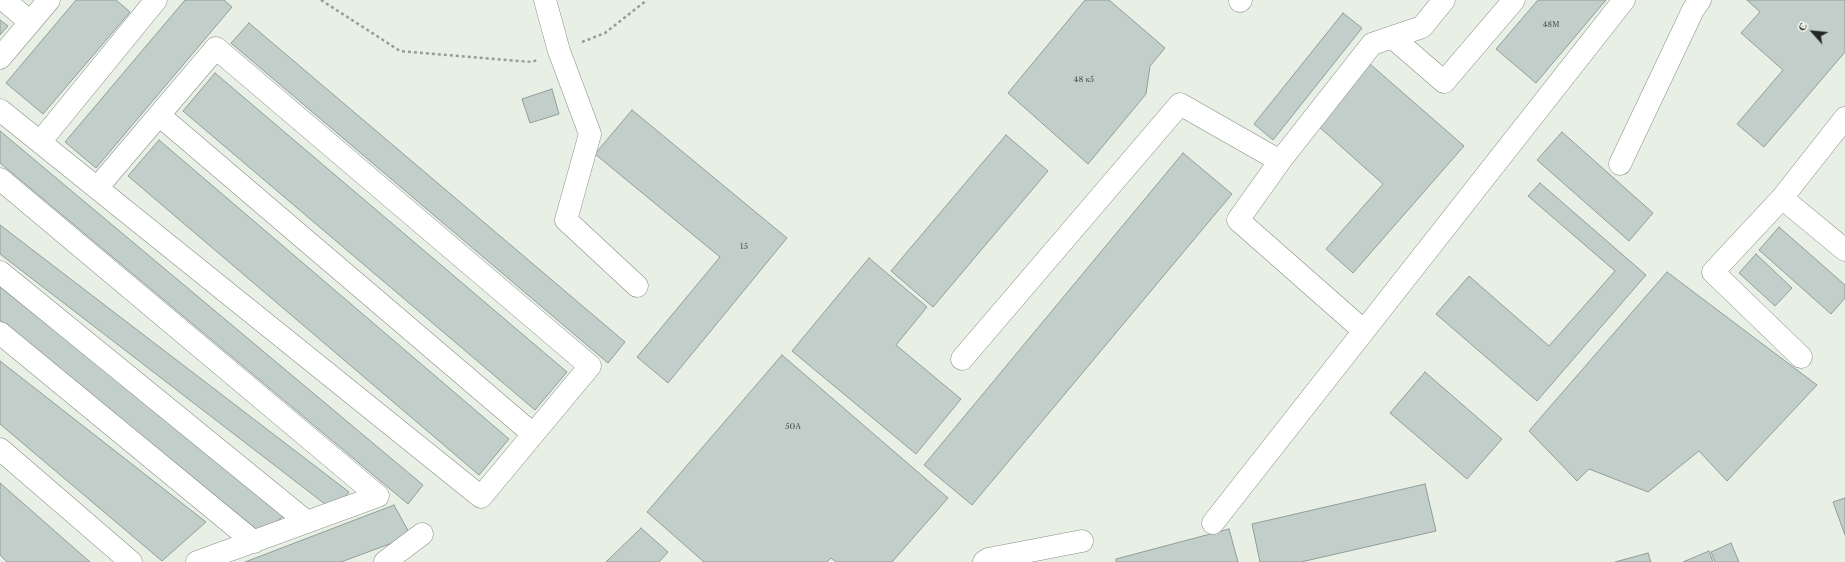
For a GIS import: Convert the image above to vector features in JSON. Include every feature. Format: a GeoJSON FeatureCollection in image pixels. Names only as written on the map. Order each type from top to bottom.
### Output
{"type":"FeatureCollection","features":[{"type":"Feature","properties":{"kind":"lane"},"geometry":{"type":"LineString","coordinates":[[4,0],[30,22]]}},
{"type":"Feature","properties":{"kind":"lane"},"geometry":{"type":"LineString","coordinates":[[0,58],[49,0]]}},
{"type":"Feature","properties":{"kind":"lane"},"geometry":{"type":"LineString","coordinates":[[40,142],[156,0]]}},
{"type":"Feature","properties":{"kind":"lane"},"geometry":{"type":"LineString","coordinates":[[545,0],[559,51],[590,134],[566,220],[637,286]]}},
{"type":"Feature","properties":{"kind":"lane"},"geometry":{"type":"LineString","coordinates":[[1364,331],[1238,220],[1280,162],[1372,44],[1422,27],[1444,0]]}},
{"type":"Feature","properties":{"kind":"lane"},"geometry":{"type":"LineString","coordinates":[[1392,37],[1444,82],[1514,0]]}},
{"type":"Feature","properties":{"kind":"lane"},"geometry":{"type":"LineString","coordinates":[[1213,524],[1624,0]]}},
{"type":"Feature","properties":{"kind":"lane"},"geometry":{"type":"LineString","coordinates":[[1620,164],[1693,10],[1700,0]]}},
{"type":"Feature","properties":{"kind":"lane"},"geometry":{"type":"LineString","coordinates":[[0,110],[481,497],[590,366],[216,48],[97,188]]}},
{"type":"Feature","properties":{"kind":"lane"},"geometry":{"type":"LineString","coordinates":[[962,358],[1180,104],[1280,162]]}},
{"type":"Feature","properties":{"kind":"lane"},"geometry":{"type":"LineString","coordinates":[[159,115],[533,434]]}},
{"type":"Feature","properties":{"kind":"lane"},"geometry":{"type":"LineString","coordinates":[[1801,357],[1713,272],[1782,198],[1845,118]]}},
{"type":"Feature","properties":{"kind":"lane"},"geometry":{"type":"LineString","coordinates":[[0,178],[378,496],[198,562]]}},
{"type":"Feature","properties":{"kind":"lane"},"geometry":{"type":"LineString","coordinates":[[1782,198],[1845,250]]}},
{"type":"Feature","properties":{"kind":"lane"},"geometry":{"type":"LineString","coordinates":[[0,272],[307,522]]}},
{"type":"Feature","properties":{"kind":"lane"},"geometry":{"type":"LineString","coordinates":[[0,333],[254,542]]}},
{"type":"Feature","properties":{"kind":"lane"},"geometry":{"type":"LineString","coordinates":[[0,449],[131,562]]}},
{"type":"Feature","properties":{"kind":"lane"},"geometry":{"type":"LineString","coordinates":[[385,562],[422,534]]}},
{"type":"Feature","properties":{"kind":"lane"},"geometry":{"type":"LineString","coordinates":[[984,562],[988,559],[1082,541]]}},
{"type":"Feature","properties":{"kind":"path"},"geometry":{"type":"LineString","coordinates":[[321,0],[400,51],[532,62],[605,32],[647,0]]}},
{"type":"Feature","properties":{"kind":"building"},"geometry":{"type":"Polygon","coordinates":[[[76,0],[116,0],[130,12],[43,114],[6,83],[76,0]]]}},
{"type":"Feature","properties":{"kind":"building"},"geometry":{"type":"Polygon","coordinates":[[[185,0],[224,0],[232,7],[96,168],[65,142],[185,0]]]}},
{"type":"Feature","properties":{"kind":"building"},"geometry":{"type":"Polygon","coordinates":[[[1085,0],[1109,0],[1165,48],[1150,66],[1146,94],[1088,164],[1008,93],[1085,0]]]}},
{"type":"Feature","properties":{"kind":"building"},"geometry":{"type":"Polygon","coordinates":[[[1538,0],[1606,0],[1536,83],[1496,49],[1538,0]]]}},
{"type":"Feature","properties":{"kind":"building"},"geometry":{"type":"Polygon","coordinates":[[[1747,0],[1845,0],[1845,52],[1764,147],[1737,124],[1783,70],[1741,33],[1760,12],[1747,0]]]}},
{"type":"Feature","properties":{"kind":"building"},"geometry":{"type":"Polygon","coordinates":[[[1343,13],[1362,28],[1273,140],[1254,124],[1343,13]]]}},
{"type":"Feature","properties":{"kind":"building"},"geometry":{"type":"Polygon","coordinates":[[[0,20],[8,26],[0,35],[0,20]]]}},
{"type":"Feature","properties":{"kind":"building"},"geometry":{"type":"Polygon","coordinates":[[[249,23],[625,342],[608,363],[231,43],[249,23]]]}},
{"type":"Feature","properties":{"kind":"building"},"geometry":{"type":"Polygon","coordinates":[[[1370,64],[1464,146],[1353,273],[1326,249],[1383,184],[1317,125],[1370,64]]]}},
{"type":"Feature","properties":{"kind":"building"},"geometry":{"type":"Polygon","coordinates":[[[215,73],[567,372],[535,410],[183,111],[215,73]]]}},
{"type":"Feature","properties":{"kind":"building"},"geometry":{"type":"Polygon","coordinates":[[[552,89],[559,114],[530,123],[522,99],[552,89]]]}},
{"type":"Feature","properties":{"kind":"building"},"geometry":{"type":"Polygon","coordinates":[[[632,110],[787,238],[668,383],[637,357],[720,257],[595,154],[632,110]]]}},
{"type":"Feature","properties":{"kind":"building"},"geometry":{"type":"Polygon","coordinates":[[[0,131],[423,485],[408,504],[0,163],[0,131]]]}},
{"type":"Feature","properties":{"kind":"building"},"geometry":{"type":"Polygon","coordinates":[[[1562,132],[1653,213],[1629,241],[1537,160],[1562,132]]]}},
{"type":"Feature","properties":{"kind":"building"},"geometry":{"type":"Polygon","coordinates":[[[1006,135],[1048,171],[933,307],[891,271],[1006,135]]]}},
{"type":"Feature","properties":{"kind":"building"},"geometry":{"type":"Polygon","coordinates":[[[159,140],[509,439],[479,475],[128,176],[159,140]]]}},
{"type":"Feature","properties":{"kind":"building"},"geometry":{"type":"Polygon","coordinates":[[[1183,153],[1232,194],[972,505],[924,465],[1183,153]]]}},
{"type":"Feature","properties":{"kind":"building"},"geometry":{"type":"Polygon","coordinates":[[[1540,183],[1646,275],[1537,401],[1436,314],[1469,276],[1549,346],[1615,271],[1528,196],[1540,183]]]}},
{"type":"Feature","properties":{"kind":"building"},"geometry":{"type":"Polygon","coordinates":[[[0,225],[349,492],[334,511],[0,254],[0,225]]]}},
{"type":"Feature","properties":{"kind":"building"},"geometry":{"type":"Polygon","coordinates":[[[1779,227],[1845,285],[1845,298],[1831,314],[1759,250],[1779,227]]]}},
{"type":"Feature","properties":{"kind":"building"},"geometry":{"type":"Polygon","coordinates":[[[1756,254],[1792,288],[1775,306],[1739,273],[1756,254]]]}},
{"type":"Feature","properties":{"kind":"building"},"geometry":{"type":"Polygon","coordinates":[[[869,258],[927,307],[896,345],[961,399],[916,454],[792,351],[869,258]]]}},
{"type":"Feature","properties":{"kind":"building"},"geometry":{"type":"Polygon","coordinates":[[[1667,272],[1817,385],[1727,481],[1699,451],[1648,492],[1589,469],[1577,481],[1529,431],[1667,272]]]}},
{"type":"Feature","properties":{"kind":"building"},"geometry":{"type":"Polygon","coordinates":[[[0,287],[285,515],[261,533],[0,320],[0,287]]]}},
{"type":"Feature","properties":{"kind":"building"},"geometry":{"type":"Polygon","coordinates":[[[782,355],[948,498],[892,562],[836,562],[831,558],[827,562],[704,562],[647,512],[782,355]]]}},
{"type":"Feature","properties":{"kind":"building"},"geometry":{"type":"Polygon","coordinates":[[[0,361],[206,522],[162,561],[0,424],[0,361]]]}},
{"type":"Feature","properties":{"kind":"building"},"geometry":{"type":"Polygon","coordinates":[[[1425,372],[1502,439],[1467,479],[1390,413],[1425,372]]]}},
{"type":"Feature","properties":{"kind":"building"},"geometry":{"type":"Polygon","coordinates":[[[0,483],[90,562],[7,562],[0,555],[0,483]]]}},
{"type":"Feature","properties":{"kind":"building"},"geometry":{"type":"Polygon","coordinates":[[[1425,484],[1436,531],[1301,562],[1260,562],[1252,524],[1425,484]]]}},
{"type":"Feature","properties":{"kind":"building"},"geometry":{"type":"Polygon","coordinates":[[[1845,498],[1845,535],[1833,502],[1845,498]]]}},
{"type":"Feature","properties":{"kind":"building"},"geometry":{"type":"Polygon","coordinates":[[[394,505],[411,536],[341,562],[245,562],[394,505]]]}},
{"type":"Feature","properties":{"kind":"building"},"geometry":{"type":"Polygon","coordinates":[[[641,528],[668,552],[659,562],[606,562],[641,528]]]}},
{"type":"Feature","properties":{"kind":"building"},"geometry":{"type":"Polygon","coordinates":[[[1229,529],[1238,562],[1116,562],[1116,559],[1229,529]]]}},
{"type":"Feature","properties":{"kind":"building"},"geometry":{"type":"Polygon","coordinates":[[[1731,543],[1739,562],[1715,562],[1711,552],[1731,543]]]}},
{"type":"Feature","properties":{"kind":"building"},"geometry":{"type":"Polygon","coordinates":[[[1709,551],[1713,562],[1683,562],[1709,551]]]}},
{"type":"Feature","properties":{"kind":"building"},"geometry":{"type":"Polygon","coordinates":[[[1648,553],[1651,562],[1615,562],[1648,553]]]}}]}
